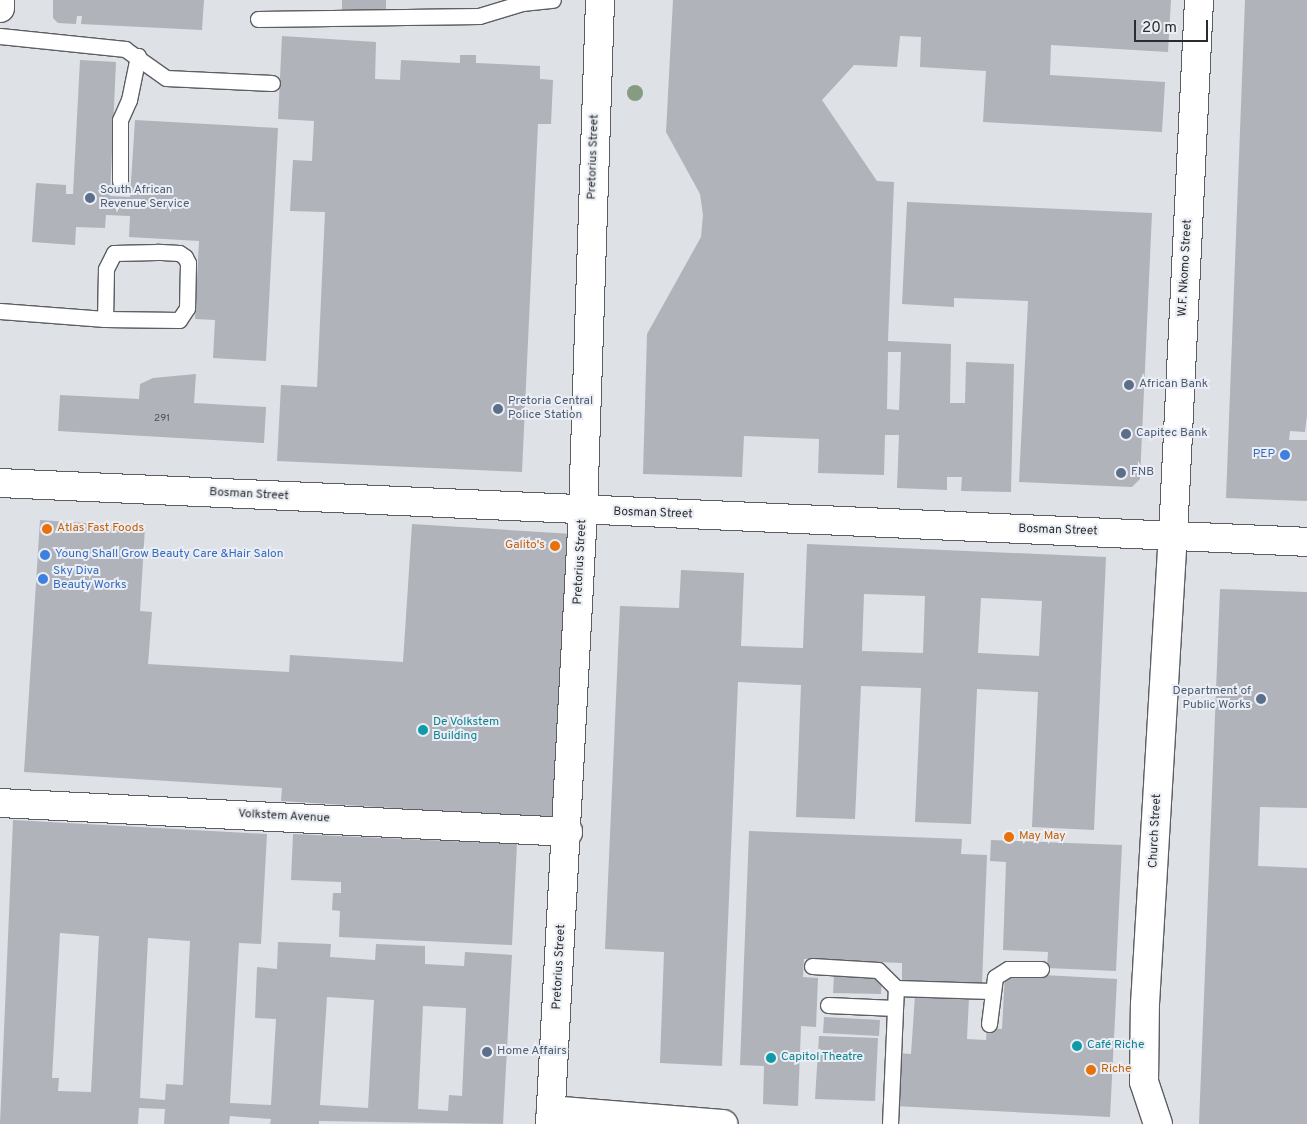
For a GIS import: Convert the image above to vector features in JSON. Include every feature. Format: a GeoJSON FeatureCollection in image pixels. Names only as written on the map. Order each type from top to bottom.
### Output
{"type":"FeatureCollection","features":[{"type":"Feature","properties":{"kind":"street"},"geometry":{"type":"LineString","coordinates":[[0,0],[0,8]]}},
{"type":"Feature","properties":{"kind":"street","name":"Pretorius Street"},"geometry":{"type":"LineString","coordinates":[[550,1117],[568,832],[583,511],[600,0]]}},
{"type":"Feature","properties":{"kind":"street","name":"W.F. Nkomo Street"},"geometry":{"type":"LineString","coordinates":[[1173,536],[1199,0]]}},
{"type":"Feature","properties":{"kind":"street","name":"Bosman Street"},"geometry":{"type":"LineString","coordinates":[[0,483],[583,511],[1307,542]]}},
{"type":"Feature","properties":{"kind":"street","name":"Church Street"},"geometry":{"type":"LineString","coordinates":[[1158,1124],[1144,1082],[1145,1023],[1173,536]]}},
{"type":"Feature","properties":{"kind":"street","name":"Volkstem Avenue"},"geometry":{"type":"LineString","coordinates":[[0,803],[568,832]]}},
{"type":"Feature","properties":{"kind":"street"},"geometry":{"type":"LineString","coordinates":[[550,1117],[722,1124]]}},
{"type":"Feature","properties":{"kind":"lane"},"geometry":{"type":"LineString","coordinates":[[258,19],[480,16],[522,3],[553,0]]}},
{"type":"Feature","properties":{"kind":"lane"},"geometry":{"type":"LineString","coordinates":[[0,36],[125,50],[138,56],[166,78],[272,84]]}},
{"type":"Feature","properties":{"kind":"lane"},"geometry":{"type":"LineString","coordinates":[[120,181],[120,120],[129,100],[138,56]]}},
{"type":"Feature","properties":{"kind":"lane"},"geometry":{"type":"LineString","coordinates":[[0,312],[105,319],[179,320],[187,308],[188,263],[185,257],[178,254],[156,252],[114,253],[106,269],[105,319]]}},
{"type":"Feature","properties":{"kind":"lane"},"geometry":{"type":"LineString","coordinates":[[812,966],[878,970],[896,988],[991,991]]}},
{"type":"Feature","properties":{"kind":"lane"},"geometry":{"type":"LineString","coordinates":[[989,1024],[991,991],[995,977],[1002,971],[1041,969]]}},
{"type":"Feature","properties":{"kind":"lane"},"geometry":{"type":"LineString","coordinates":[[890,1124],[896,988]]}},
{"type":"Feature","properties":{"kind":"lane"},"geometry":{"type":"LineString","coordinates":[[828,1005],[895,1008]]}},
{"type":"Feature","properties":{"kind":"building"},"geometry":{"type":"Polygon","coordinates":[[[53,0],[204,0],[202,30],[81,24],[82,16],[77,16],[76,24],[58,23],[53,18],[53,0]]]}},
{"type":"Feature","properties":{"kind":"building"},"geometry":{"type":"Polygon","coordinates":[[[342,0],[386,0],[386,12],[342,10],[342,0]]]}},
{"type":"Feature","properties":{"kind":"building"},"geometry":{"type":"Polygon","coordinates":[[[673,0],[1171,0],[1168,52],[1051,45],[1050,75],[1165,82],[1162,132],[983,122],[986,71],[920,67],[921,37],[900,36],[897,67],[854,65],[822,100],[877,181],[894,182],[888,341],[951,344],[950,403],[965,403],[966,362],[1014,364],[1011,492],[961,491],[962,477],[947,477],[947,490],[897,488],[899,435],[885,435],[884,475],[818,473],[819,439],[744,436],[742,477],[643,474],[647,334],[701,237],[703,215],[700,194],[666,132],[673,0]],[[888,352],[887,409],[899,410],[901,352],[888,352]]]}},
{"type":"Feature","properties":{"kind":"building"},"geometry":{"type":"Polygon","coordinates":[[[1245,0],[1307,0],[1307,415],[1305,432],[1290,431],[1289,440],[1307,440],[1307,501],[1226,498],[1245,0]]]}},
{"type":"Feature","properties":{"kind":"building"},"geometry":{"type":"Polygon","coordinates":[[[282,36],[376,42],[375,79],[400,80],[401,60],[460,63],[460,55],[476,55],[476,63],[540,66],[540,79],[553,80],[551,124],[538,124],[522,472],[277,461],[281,385],[317,387],[325,212],[290,211],[293,160],[312,161],[314,121],[278,119],[282,36]]]}},
{"type":"Feature","properties":{"kind":"building"},"geometry":{"type":"Polygon","coordinates":[[[80,60],[116,62],[110,196],[130,197],[135,120],[278,128],[266,361],[213,358],[215,320],[195,319],[199,241],[129,237],[130,216],[106,215],[105,228],[76,227],[75,245],[32,242],[36,183],[66,185],[66,194],[73,194],[80,60]]]}},
{"type":"Feature","properties":{"kind":"building"},"geometry":{"type":"Polygon","coordinates":[[[907,202],[1152,213],[1140,479],[1132,487],[1019,482],[1028,301],[954,298],[954,307],[902,304],[907,202]]]}},
{"type":"Feature","properties":{"kind":"building"},"geometry":{"type":"Polygon","coordinates":[[[196,374],[194,403],[266,407],[264,443],[58,431],[60,395],[139,399],[140,384],[153,378],[196,374]]]}},
{"type":"Feature","properties":{"kind":"building"},"geometry":{"type":"Polygon","coordinates":[[[40,520],[145,527],[140,611],[152,612],[148,664],[289,672],[290,655],[403,662],[412,524],[573,534],[555,818],[281,801],[282,788],[24,772],[40,520]]]}},
{"type":"Feature","properties":{"kind":"building"},"geometry":{"type":"Polygon","coordinates":[[[807,544],[1106,557],[1094,830],[1032,827],[1038,692],[977,689],[971,824],[915,822],[921,688],[861,686],[855,819],[796,817],[801,685],[738,682],[722,1066],[660,1063],[664,952],[605,949],[620,606],[679,608],[681,570],[744,573],[741,646],[803,648],[807,544]],[[864,594],[862,651],[923,653],[925,596],[864,594]],[[981,598],[978,653],[1039,656],[1042,601],[981,598]]]}},
{"type":"Feature","properties":{"kind":"building"},"geometry":{"type":"Polygon","coordinates":[[[1220,589],[1307,592],[1307,808],[1260,807],[1258,866],[1307,868],[1307,1124],[1199,1124],[1220,589]]]}},
{"type":"Feature","properties":{"kind":"building"},"geometry":{"type":"Polygon","coordinates":[[[13,820],[267,834],[261,944],[239,943],[230,1103],[271,1105],[276,1019],[255,1018],[257,967],[277,969],[278,942],[331,944],[330,957],[375,960],[376,944],[425,946],[425,964],[464,966],[465,952],[512,955],[503,1124],[319,1121],[319,1124],[270,1124],[271,1119],[230,1116],[229,1124],[164,1124],[165,1109],[139,1108],[138,1124],[0,1124],[13,820]],[[60,933],[52,1078],[59,1078],[58,1091],[91,1092],[99,936],[60,933]],[[148,938],[140,1098],[165,1100],[166,1084],[183,1085],[190,941],[148,938]],[[327,997],[320,1105],[368,1108],[374,1000],[327,997]],[[423,1006],[418,1109],[448,1111],[449,1095],[462,1096],[466,1008],[423,1006]]]}},
{"type":"Feature","properties":{"kind":"building"},"geometry":{"type":"Polygon","coordinates":[[[749,831],[962,839],[961,854],[987,855],[982,984],[902,981],[902,963],[804,959],[803,977],[818,978],[816,1027],[801,1026],[798,1106],[763,1104],[764,1066],[740,1065],[749,831]]]}},
{"type":"Feature","properties":{"kind":"building"},"geometry":{"type":"Polygon","coordinates":[[[293,834],[517,844],[512,945],[339,937],[340,911],[332,910],[333,893],[341,893],[341,882],[291,880],[293,834]]]}},
{"type":"Feature","properties":{"kind":"building"},"geometry":{"type":"Polygon","coordinates":[[[991,840],[1122,845],[1116,971],[1047,968],[1048,952],[1003,950],[1006,862],[990,861],[991,840]]]}},
{"type":"Feature","properties":{"kind":"building"},"geometry":{"type":"Polygon","coordinates":[[[1005,973],[1117,979],[1110,1117],[894,1106],[897,1053],[911,1054],[915,995],[969,998],[967,1039],[986,1040],[987,1028],[1002,1029],[1005,973]]]}},
{"type":"Feature","properties":{"kind":"building"},"geometry":{"type":"Polygon","coordinates":[[[834,974],[882,976],[881,994],[833,993],[834,974]]]}},
{"type":"Feature","properties":{"kind":"building"},"geometry":{"type":"Polygon","coordinates":[[[824,1017],[880,1020],[879,1036],[823,1033],[824,1017]]]}},
{"type":"Feature","properties":{"kind":"building"},"geometry":{"type":"Polygon","coordinates":[[[819,1036],[878,1038],[875,1101],[815,1099],[819,1036]]]}},
{"type":"Feature","properties":{"kind":"place","name":"South African Revenue Service"},"geometry":{"type":"Point","coordinates":[90,198]}},
{"type":"Feature","properties":{"kind":"place","name":"African Bank"},"geometry":{"type":"Point","coordinates":[1129,385]}},
{"type":"Feature","properties":{"kind":"place","name":"Pretoria Central Police Station"},"geometry":{"type":"Point","coordinates":[498,409]}},
{"type":"Feature","properties":{"kind":"place","name":"Capitec Bank"},"geometry":{"type":"Point","coordinates":[1126,434]}},
{"type":"Feature","properties":{"kind":"place","name":"PEP"},"geometry":{"type":"Point","coordinates":[1285,455]}},
{"type":"Feature","properties":{"kind":"place","name":"FNB"},"geometry":{"type":"Point","coordinates":[1121,473]}},
{"type":"Feature","properties":{"kind":"place","name":"Atlas Fast Foods"},"geometry":{"type":"Point","coordinates":[47,529]}},
{"type":"Feature","properties":{"kind":"place","name":"Galito's"},"geometry":{"type":"Point","coordinates":[555,546]}},
{"type":"Feature","properties":{"kind":"place","name":"Young Shall Grow Beauty Care &Hair Salon"},"geometry":{"type":"Point","coordinates":[45,555]}},
{"type":"Feature","properties":{"kind":"place","name":"Sky Diva Beauty Works"},"geometry":{"type":"Point","coordinates":[43,579]}},
{"type":"Feature","properties":{"kind":"place","name":"Department of Public Works"},"geometry":{"type":"Point","coordinates":[1261,699]}},
{"type":"Feature","properties":{"kind":"place","name":"De Volkstem Building"},"geometry":{"type":"Point","coordinates":[423,730]}},
{"type":"Feature","properties":{"kind":"place","name":"May May"},"geometry":{"type":"Point","coordinates":[1009,837]}},
{"type":"Feature","properties":{"kind":"place","name":"Café Riche"},"geometry":{"type":"Point","coordinates":[1077,1046]}},
{"type":"Feature","properties":{"kind":"place","name":"Home Affairs"},"geometry":{"type":"Point","coordinates":[487,1052]}},
{"type":"Feature","properties":{"kind":"place","name":"Capitol Theatre"},"geometry":{"type":"Point","coordinates":[771,1058]}},
{"type":"Feature","properties":{"kind":"place","name":"Riche"},"geometry":{"type":"Point","coordinates":[1091,1070]}}]}
